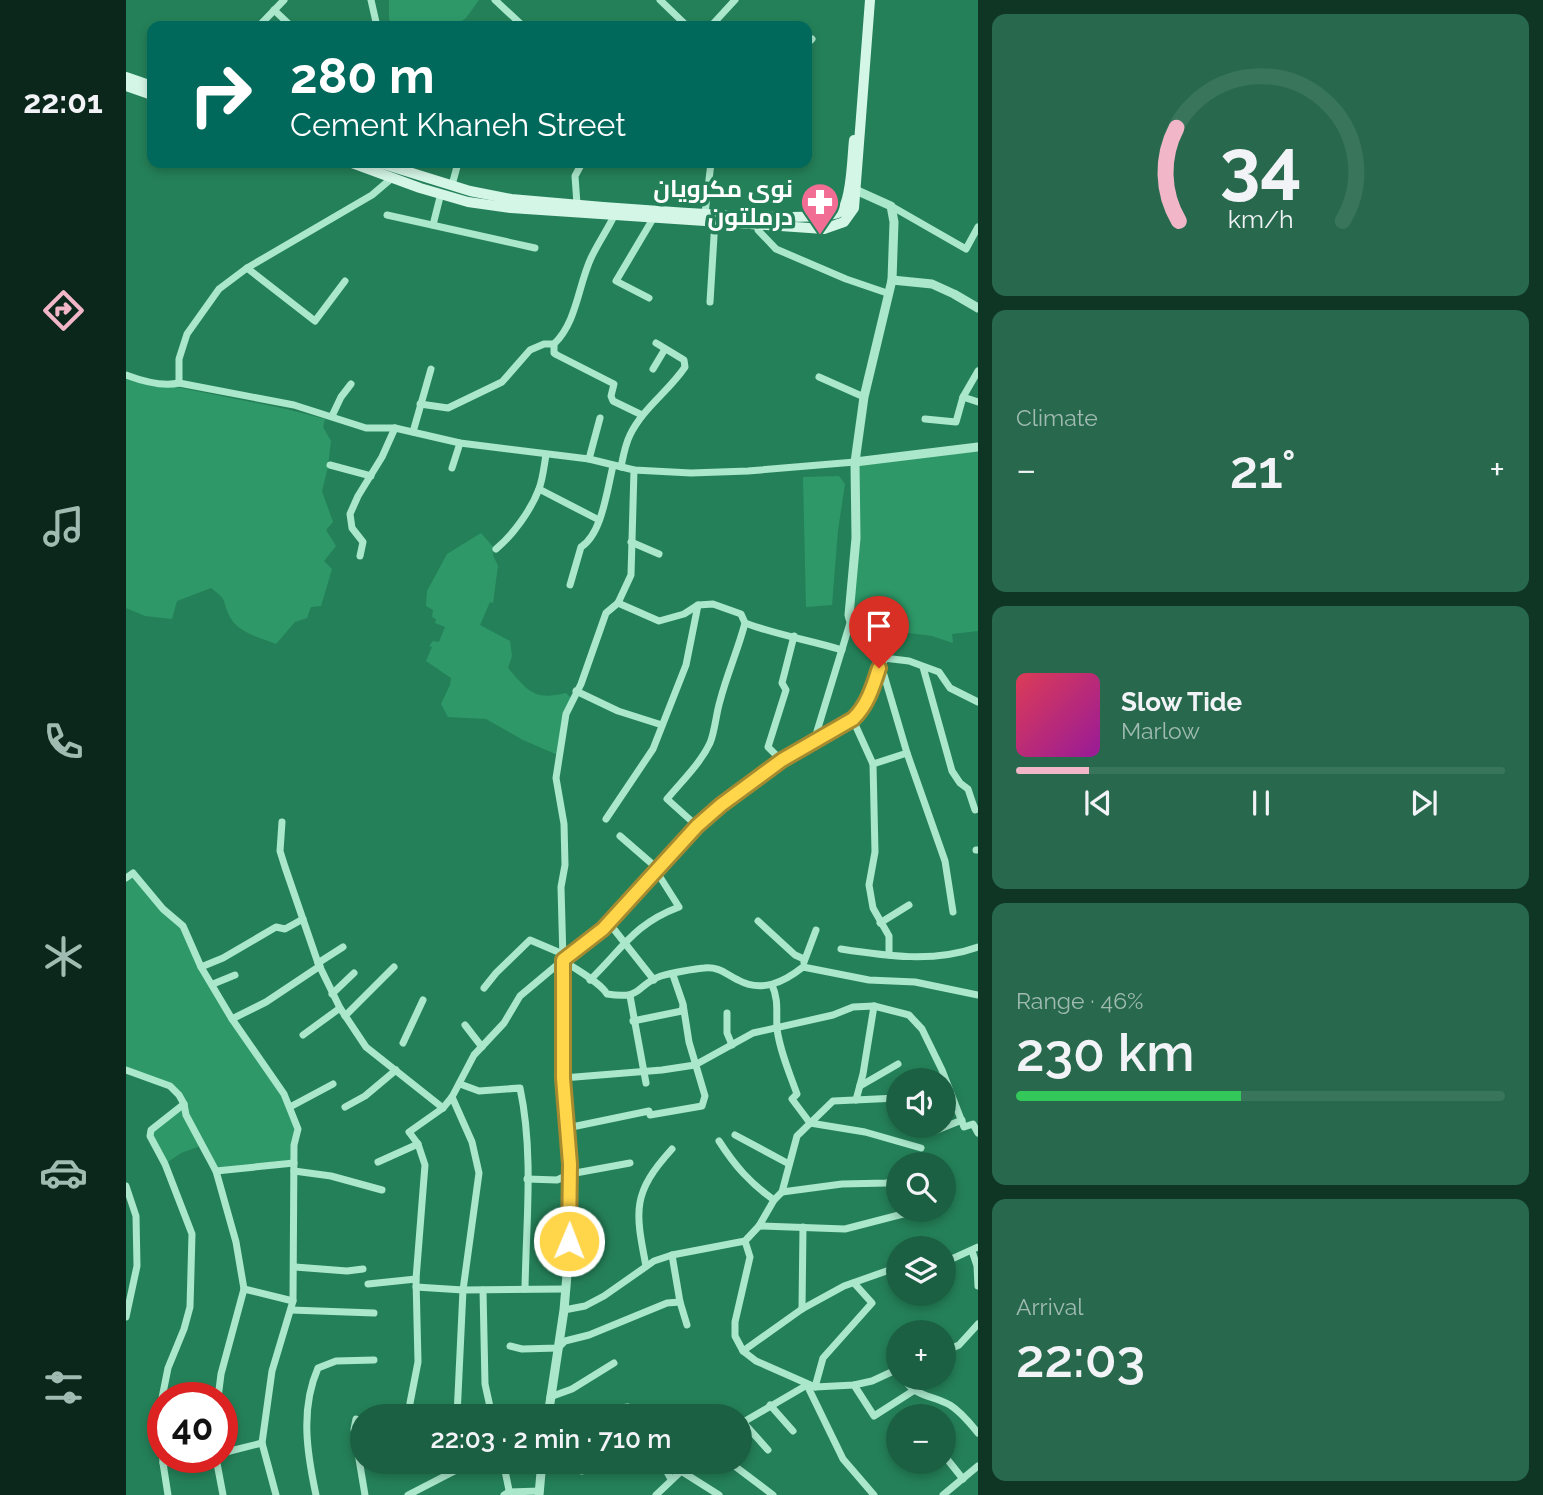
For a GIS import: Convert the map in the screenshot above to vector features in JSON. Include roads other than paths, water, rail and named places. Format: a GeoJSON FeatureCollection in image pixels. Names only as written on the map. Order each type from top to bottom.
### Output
{"type":"FeatureCollection","features":[{"type":"Feature","properties":{"kind":"main road"},"geometry":{"type":"LineString","coordinates":[[396,168],[452,186],[511,199],[577,204],[654,217],[715,220],[760,226],[824,229],[835,226],[844,222],[854,208],[853,188],[867,0]]}},
{"type":"Feature","properties":{"kind":"main road"},"geometry":{"type":"LineString","coordinates":[[126,77],[147,84]]}},
{"type":"Feature","properties":{"kind":"main road"},"geometry":{"type":"LineString","coordinates":[[126,86],[147,93]]}},
{"type":"Feature","properties":{"kind":"main road"},"geometry":{"type":"LineString","coordinates":[[365,168],[468,202],[511,208],[823,217],[839,214],[853,188]]}},
{"type":"Feature","properties":{"kind":"street"},"geometry":{"type":"LineString","coordinates":[[263,21],[284,0]]}},
{"type":"Feature","properties":{"kind":"street"},"geometry":{"type":"LineString","coordinates":[[371,0],[376,21]]}},
{"type":"Feature","properties":{"kind":"street"},"geometry":{"type":"LineString","coordinates":[[495,0],[518,21]]}},
{"type":"Feature","properties":{"kind":"street"},"geometry":{"type":"LineString","coordinates":[[660,0],[682,21]]}},
{"type":"Feature","properties":{"kind":"street"},"geometry":{"type":"LineString","coordinates":[[716,21],[736,0]]}},
{"type":"Feature","properties":{"kind":"street"},"geometry":{"type":"LineString","coordinates":[[274,10],[286,21]]}},
{"type":"Feature","properties":{"kind":"street"},"geometry":{"type":"LineString","coordinates":[[452,186],[457,168]]}},
{"type":"Feature","properties":{"kind":"street"},"geometry":{"type":"LineString","coordinates":[[577,204],[575,176],[579,168]]}},
{"type":"Feature","properties":{"kind":"street"},"geometry":{"type":"LineString","coordinates":[[705,213],[710,168]]}},
{"type":"Feature","properties":{"kind":"street"},"geometry":{"type":"LineString","coordinates":[[178,383],[179,359],[187,334],[219,289],[247,268],[372,195],[392,178]]}},
{"type":"Feature","properties":{"kind":"street"},"geometry":{"type":"LineString","coordinates":[[853,188],[891,206],[966,249],[978,227]]}},
{"type":"Feature","properties":{"kind":"street"},"geometry":{"type":"LineString","coordinates":[[433,225],[440,197],[444,194]]}},
{"type":"Feature","properties":{"kind":"street"},"geometry":{"type":"LineString","coordinates":[[814,741],[850,624],[856,538],[855,462],[864,397],[892,280],[894,222],[891,206]]}},
{"type":"Feature","properties":{"kind":"street"},"geometry":{"type":"LineString","coordinates":[[615,210],[590,260],[570,320],[554,344],[557,355],[614,384],[611,396],[613,401],[642,415]]}},
{"type":"Feature","properties":{"kind":"street"},"geometry":{"type":"LineString","coordinates":[[387,215],[535,248]]}},
{"type":"Feature","properties":{"kind":"street"},"geometry":{"type":"LineString","coordinates":[[649,298],[616,281],[654,217]]}},
{"type":"Feature","properties":{"kind":"street"},"geometry":{"type":"LineString","coordinates":[[709,302],[715,220]]}},
{"type":"Feature","properties":{"kind":"street"},"geometry":{"type":"LineString","coordinates":[[760,226],[758,230],[776,249],[887,293]]}},
{"type":"Feature","properties":{"kind":"street"},"geometry":{"type":"LineString","coordinates":[[247,268],[315,321],[345,281]]}},
{"type":"Feature","properties":{"kind":"street"},"geometry":{"type":"LineString","coordinates":[[892,280],[932,284],[977,307]]}},
{"type":"Feature","properties":{"kind":"street"},"geometry":{"type":"LineString","coordinates":[[570,585],[581,547],[588,542],[599,520],[629,436],[642,415],[676,382],[685,367],[684,360],[656,343]]}},
{"type":"Feature","properties":{"kind":"street"},"geometry":{"type":"LineString","coordinates":[[420,404],[448,408],[502,382],[530,350],[544,344],[554,344]]}},
{"type":"Feature","properties":{"kind":"street"},"geometry":{"type":"LineString","coordinates":[[653,369],[665,349]]}},
{"type":"Feature","properties":{"kind":"street"},"geometry":{"type":"LineString","coordinates":[[413,432],[430,369]]}},
{"type":"Feature","properties":{"kind":"street"},"geometry":{"type":"LineString","coordinates":[[925,419],[956,422],[963,397],[978,371]]}},
{"type":"Feature","properties":{"kind":"street"},"geometry":{"type":"LineString","coordinates":[[126,375],[140,380],[170,385],[178,383],[293,405],[366,428],[395,428],[460,443],[589,459],[634,470],[691,473],[748,471],[855,462],[978,447]]}},
{"type":"Feature","properties":{"kind":"street"},"geometry":{"type":"LineString","coordinates":[[819,377],[864,397]]}},
{"type":"Feature","properties":{"kind":"street"},"geometry":{"type":"LineString","coordinates":[[332,416],[351,384]]}},
{"type":"Feature","properties":{"kind":"street"},"geometry":{"type":"LineString","coordinates":[[963,397],[978,402]]}},
{"type":"Feature","properties":{"kind":"street"},"geometry":{"type":"LineString","coordinates":[[589,459],[600,418]]}},
{"type":"Feature","properties":{"kind":"street"},"geometry":{"type":"LineString","coordinates":[[360,556],[363,542],[352,528],[350,514],[395,428]]}},
{"type":"Feature","properties":{"kind":"street"},"geometry":{"type":"LineString","coordinates":[[452,468],[460,443]]}},
{"type":"Feature","properties":{"kind":"street"},"geometry":{"type":"LineString","coordinates":[[496,549],[505,541],[533,502],[539,489],[546,455]]}},
{"type":"Feature","properties":{"kind":"street"},"geometry":{"type":"LineString","coordinates":[[330,465],[371,476]]}},
{"type":"Feature","properties":{"kind":"street"},"geometry":{"type":"LineString","coordinates":[[549,1404],[566,1289],[570,1174],[563,1078],[561,887],[565,865],[564,824],[556,778],[566,714],[606,613],[618,603],[631,575],[634,470]]}},
{"type":"Feature","properties":{"kind":"street"},"geometry":{"type":"LineString","coordinates":[[539,489],[599,520]]}},
{"type":"Feature","properties":{"kind":"street"},"geometry":{"type":"LineString","coordinates":[[631,542],[659,554]]}},
{"type":"Feature","properties":{"kind":"street"},"geometry":{"type":"LineString","coordinates":[[618,603],[659,621],[684,614],[698,605],[713,604],[741,614],[745,623],[738,652],[725,681],[711,741],[700,760],[667,799],[697,826]]}},
{"type":"Feature","properties":{"kind":"street"},"geometry":{"type":"LineString","coordinates":[[606,819],[653,749],[686,665],[698,605]]}},
{"type":"Feature","properties":{"kind":"street"},"geometry":{"type":"LineString","coordinates":[[745,623],[773,634],[794,636],[842,650]]}},
{"type":"Feature","properties":{"kind":"street"},"geometry":{"type":"LineString","coordinates":[[410,1404],[418,1362],[416,1283],[425,1165],[418,1144],[409,1132],[443,1108],[452,1097],[474,1055],[504,1023],[520,996],[563,957],[609,923],[697,826],[735,793],[782,760],[860,713],[884,658],[880,643],[850,624]]}},
{"type":"Feature","properties":{"kind":"street"},"geometry":{"type":"LineString","coordinates":[[782,760],[768,747],[786,690],[782,683],[794,636]]}},
{"type":"Feature","properties":{"kind":"street"},"geometry":{"type":"LineString","coordinates":[[884,658],[909,661],[939,671],[950,688],[978,702]]}},
{"type":"Feature","properties":{"kind":"street"},"geometry":{"type":"LineString","coordinates":[[923,667],[953,771],[960,783],[968,789],[975,810]]}},
{"type":"Feature","properties":{"kind":"street"},"geometry":{"type":"LineString","coordinates":[[879,668],[884,675],[907,753],[945,861],[953,912]]}},
{"type":"Feature","properties":{"kind":"street"},"geometry":{"type":"LineString","coordinates":[[576,691],[618,711],[662,725]]}},
{"type":"Feature","properties":{"kind":"street"},"geometry":{"type":"LineString","coordinates":[[853,719],[873,764],[875,858],[869,885],[873,908],[889,936],[889,955]]}},
{"type":"Feature","properties":{"kind":"street"},"geometry":{"type":"LineString","coordinates":[[873,764],[907,753]]}},
{"type":"Feature","properties":{"kind":"street"},"geometry":{"type":"LineString","coordinates":[[282,822],[280,851],[319,965],[332,994],[366,1047],[443,1108]]}},
{"type":"Feature","properties":{"kind":"street"},"geometry":{"type":"LineString","coordinates":[[590,980],[633,933],[655,916],[679,907],[660,877],[658,869],[620,836]]}},
{"type":"Feature","properties":{"kind":"street"},"geometry":{"type":"LineString","coordinates":[[126,878],[133,873],[163,909],[183,926],[201,967],[232,1019],[284,1094],[298,1129],[294,1167],[293,1301],[272,1371],[262,1443],[276,1495]]}},
{"type":"Feature","properties":{"kind":"street"},"geometry":{"type":"LineString","coordinates":[[880,923],[909,905]]}},
{"type":"Feature","properties":{"kind":"street"},"geometry":{"type":"LineString","coordinates":[[201,967],[223,958],[276,927],[285,929],[303,919]]}},
{"type":"Feature","properties":{"kind":"street"},"geometry":{"type":"LineString","coordinates":[[758,921],[804,963],[869,980],[915,982],[978,995]]}},
{"type":"Feature","properties":{"kind":"street"},"geometry":{"type":"LineString","coordinates":[[609,923],[654,980]]}},
{"type":"Feature","properties":{"kind":"street"},"geometry":{"type":"LineString","coordinates":[[484,988],[530,940],[563,957],[590,980],[603,986],[607,994],[630,996],[663,976],[707,967],[723,970],[740,982],[759,986],[772,985],[785,981],[804,963],[816,930]]}},
{"type":"Feature","properties":{"kind":"street"},"geometry":{"type":"LineString","coordinates":[[232,1019],[266,1002],[343,947]]}},
{"type":"Feature","properties":{"kind":"street"},"geometry":{"type":"LineString","coordinates":[[841,949],[889,955],[948,955],[978,947]]}},
{"type":"Feature","properties":{"kind":"street"},"geometry":{"type":"LineString","coordinates":[[345,1016],[394,967]]}},
{"type":"Feature","properties":{"kind":"street"},"geometry":{"type":"LineString","coordinates":[[332,994],[354,973]]}},
{"type":"Feature","properties":{"kind":"street"},"geometry":{"type":"LineString","coordinates":[[213,984],[235,975]]}},
{"type":"Feature","properties":{"kind":"street"},"geometry":{"type":"LineString","coordinates":[[567,1128],[616,1120],[635,1113],[649,1111],[650,1115],[663,1114],[702,1106],[705,1096],[695,1065],[683,1004],[673,975]]}},
{"type":"Feature","properties":{"kind":"street"},"geometry":{"type":"LineString","coordinates":[[772,985],[778,997],[777,1028],[782,1053],[797,1094],[792,1099],[810,1123],[865,1132],[921,1148]]}},
{"type":"Feature","properties":{"kind":"street"},"geometry":{"type":"LineString","coordinates":[[630,996],[646,1083]]}},
{"type":"Feature","properties":{"kind":"street"},"geometry":{"type":"LineString","coordinates":[[403,1043],[424,1000]]}},
{"type":"Feature","properties":{"kind":"street"},"geometry":{"type":"LineString","coordinates":[[633,1021],[682,1011],[683,1004]]}},
{"type":"Feature","properties":{"kind":"street"},"geometry":{"type":"LineString","coordinates":[[563,1078],[695,1065],[753,1032],[833,1015],[853,1007],[874,1006],[909,1015],[922,1029],[943,1070],[964,1127],[975,1123],[978,1133]]}},
{"type":"Feature","properties":{"kind":"street"},"geometry":{"type":"LineString","coordinates":[[856,1100],[874,1006]]}},
{"type":"Feature","properties":{"kind":"street"},"geometry":{"type":"LineString","coordinates":[[303,1035],[340,1008]]}},
{"type":"Feature","properties":{"kind":"street"},"geometry":{"type":"LineString","coordinates":[[727,1013],[727,1032],[732,1045]]}},
{"type":"Feature","properties":{"kind":"street"},"geometry":{"type":"LineString","coordinates":[[465,1025],[482,1046]]}},
{"type":"Feature","properties":{"kind":"street"},"geometry":{"type":"LineString","coordinates":[[860,1086],[898,1064]]}},
{"type":"Feature","properties":{"kind":"street"},"geometry":{"type":"LineString","coordinates":[[126,1070],[170,1086],[184,1104],[186,1115],[216,1171],[236,1242],[244,1289],[220,1382]]}},
{"type":"Feature","properties":{"kind":"street"},"geometry":{"type":"LineString","coordinates":[[345,1107],[365,1096],[396,1070]]}},
{"type":"Feature","properties":{"kind":"street"},"geometry":{"type":"LineString","coordinates":[[290,1107],[332,1084]]}},
{"type":"Feature","properties":{"kind":"street"},"geometry":{"type":"LineString","coordinates":[[460,1084],[479,1091],[520,1088],[527,1147],[524,1289]]}},
{"type":"Feature","properties":{"kind":"street"},"geometry":{"type":"LineString","coordinates":[[452,1097],[472,1142],[479,1173],[463,1290],[458,1404]]}},
{"type":"Feature","properties":{"kind":"street"},"geometry":{"type":"LineString","coordinates":[[564,1310],[586,1307],[646,1266],[672,1255],[746,1241],[782,1192],[797,1136],[833,1101],[886,1099]]}},
{"type":"Feature","properties":{"kind":"street"},"geometry":{"type":"LineString","coordinates":[[165,1382],[190,1307],[192,1234],[165,1164],[150,1136],[151,1130],[184,1104]]}},
{"type":"Feature","properties":{"kind":"street"},"geometry":{"type":"LineString","coordinates":[[956,1122],[962,1120]]}},
{"type":"Feature","properties":{"kind":"street"},"geometry":{"type":"LineString","coordinates":[[735,1135],[789,1164]]}},
{"type":"Feature","properties":{"kind":"street"},"geometry":{"type":"LineString","coordinates":[[719,1141],[737,1170],[774,1200]]}},
{"type":"Feature","properties":{"kind":"street"},"geometry":{"type":"LineString","coordinates":[[378,1162],[418,1144]]}},
{"type":"Feature","properties":{"kind":"street"},"geometry":{"type":"LineString","coordinates":[[646,1266],[637,1210],[647,1184],[672,1149]]}},
{"type":"Feature","properties":{"kind":"street"},"geometry":{"type":"LineString","coordinates":[[527,1179],[557,1180],[570,1174],[630,1163]]}},
{"type":"Feature","properties":{"kind":"street"},"geometry":{"type":"LineString","coordinates":[[216,1171],[294,1167],[382,1190]]}},
{"type":"Feature","properties":{"kind":"street"},"geometry":{"type":"LineString","coordinates":[[782,1192],[842,1184],[886,1183]]}},
{"type":"Feature","properties":{"kind":"street"},"geometry":{"type":"LineString","coordinates":[[126,1186],[136,1216],[136,1266],[126,1317]]}},
{"type":"Feature","properties":{"kind":"street"},"geometry":{"type":"LineString","coordinates":[[759,1226],[845,1229],[886,1219]]}},
{"type":"Feature","properties":{"kind":"street"},"geometry":{"type":"LineString","coordinates":[[802,1308],[803,1227]]}},
{"type":"Feature","properties":{"kind":"street"},"geometry":{"type":"LineString","coordinates":[[746,1241],[750,1257],[735,1322],[735,1336],[743,1351],[756,1361],[811,1386],[843,1459],[874,1495]]}},
{"type":"Feature","properties":{"kind":"street"},"geometry":{"type":"LineString","coordinates":[[956,1257],[975,1249],[978,1286]]}},
{"type":"Feature","properties":{"kind":"street"},"geometry":{"type":"LineString","coordinates":[[672,1255],[687,1325]]}},
{"type":"Feature","properties":{"kind":"street"},"geometry":{"type":"LineString","coordinates":[[295,1267],[347,1271],[363,1269]]}},
{"type":"Feature","properties":{"kind":"street"},"geometry":{"type":"LineString","coordinates":[[743,1351],[802,1308],[844,1286],[886,1271]]}},
{"type":"Feature","properties":{"kind":"street"},"geometry":{"type":"LineString","coordinates":[[368,1284],[416,1283],[463,1290],[566,1289]]}},
{"type":"Feature","properties":{"kind":"street"},"geometry":{"type":"LineString","coordinates":[[811,1386],[823,1358],[872,1303],[854,1283]]}},
{"type":"Feature","properties":{"kind":"street"},"geometry":{"type":"LineString","coordinates":[[244,1289],[293,1301]]}},
{"type":"Feature","properties":{"kind":"street"},"geometry":{"type":"LineString","coordinates":[[483,1290],[485,1384],[489,1404]]}},
{"type":"Feature","properties":{"kind":"street"},"geometry":{"type":"LineString","coordinates":[[510,1346],[522,1349],[558,1348],[565,1341],[589,1335],[667,1303],[680,1302]]}},
{"type":"Feature","properties":{"kind":"street"},"geometry":{"type":"LineString","coordinates":[[290,1310],[374,1313]]}},
{"type":"Feature","properties":{"kind":"street"},"geometry":{"type":"LineString","coordinates":[[956,1346],[978,1324]]}},
{"type":"Feature","properties":{"kind":"street"},"geometry":{"type":"LineString","coordinates":[[316,1495],[307,1454],[306,1422],[312,1381],[318,1368],[336,1361],[374,1360]]}},
{"type":"Feature","properties":{"kind":"street"},"geometry":{"type":"LineString","coordinates":[[550,1397],[572,1389],[614,1363]]}},
{"type":"Feature","properties":{"kind":"street"},"geometry":{"type":"LineString","coordinates":[[752,1416],[769,1405],[811,1386],[854,1385],[886,1375]]}},
{"type":"Feature","properties":{"kind":"street"},"geometry":{"type":"LineString","coordinates":[[854,1385],[874,1416],[913,1391],[929,1395],[951,1406],[978,1433]]}},
{"type":"Feature","properties":{"kind":"street"},"geometry":{"type":"LineString","coordinates":[[769,1405],[793,1431]]}},
{"type":"Feature","properties":{"kind":"street"},"geometry":{"type":"LineString","coordinates":[[752,1433],[768,1450]]}},
{"type":"Feature","properties":{"kind":"street"},"geometry":{"type":"LineString","coordinates":[[238,1450],[262,1443]]}},
{"type":"Feature","properties":{"kind":"street"},"geometry":{"type":"LineString","coordinates":[[943,1495],[978,1466]]}},
{"type":"Feature","properties":{"kind":"street"},"geometry":{"type":"LineString","coordinates":[[956,1470],[963,1479]]}},
{"type":"Feature","properties":{"kind":"street"},"geometry":{"type":"LineString","coordinates":[[165,1473],[168,1495]]}},
{"type":"Feature","properties":{"kind":"street"},"geometry":{"type":"LineString","coordinates":[[219,1473],[223,1495]]}},
{"type":"Feature","properties":{"kind":"street"},"geometry":{"type":"LineString","coordinates":[[362,1474],[365,1495]]}},
{"type":"Feature","properties":{"kind":"street"},"geometry":{"type":"LineString","coordinates":[[408,1495],[449,1474]]}},
{"type":"Feature","properties":{"kind":"street"},"geometry":{"type":"LineString","coordinates":[[505,1474],[508,1494],[540,1493],[542,1474]]}},
{"type":"Feature","properties":{"kind":"street"},"geometry":{"type":"LineString","coordinates":[[668,1474],[671,1479]]}},
{"type":"Feature","properties":{"kind":"street"},"geometry":{"type":"LineString","coordinates":[[656,1495],[677,1474]]}},
{"type":"Feature","properties":{"kind":"street"},"geometry":{"type":"LineString","coordinates":[[686,1474],[719,1495]]}},
{"type":"Feature","properties":{"kind":"street"},"geometry":{"type":"LineString","coordinates":[[745,1474],[773,1495]]}},
{"type":"Feature","properties":{"kind":"place","name":"نوی مکرویان درملتون"},"geometry":{"type":"Point","coordinates":[820,236]}}]}
